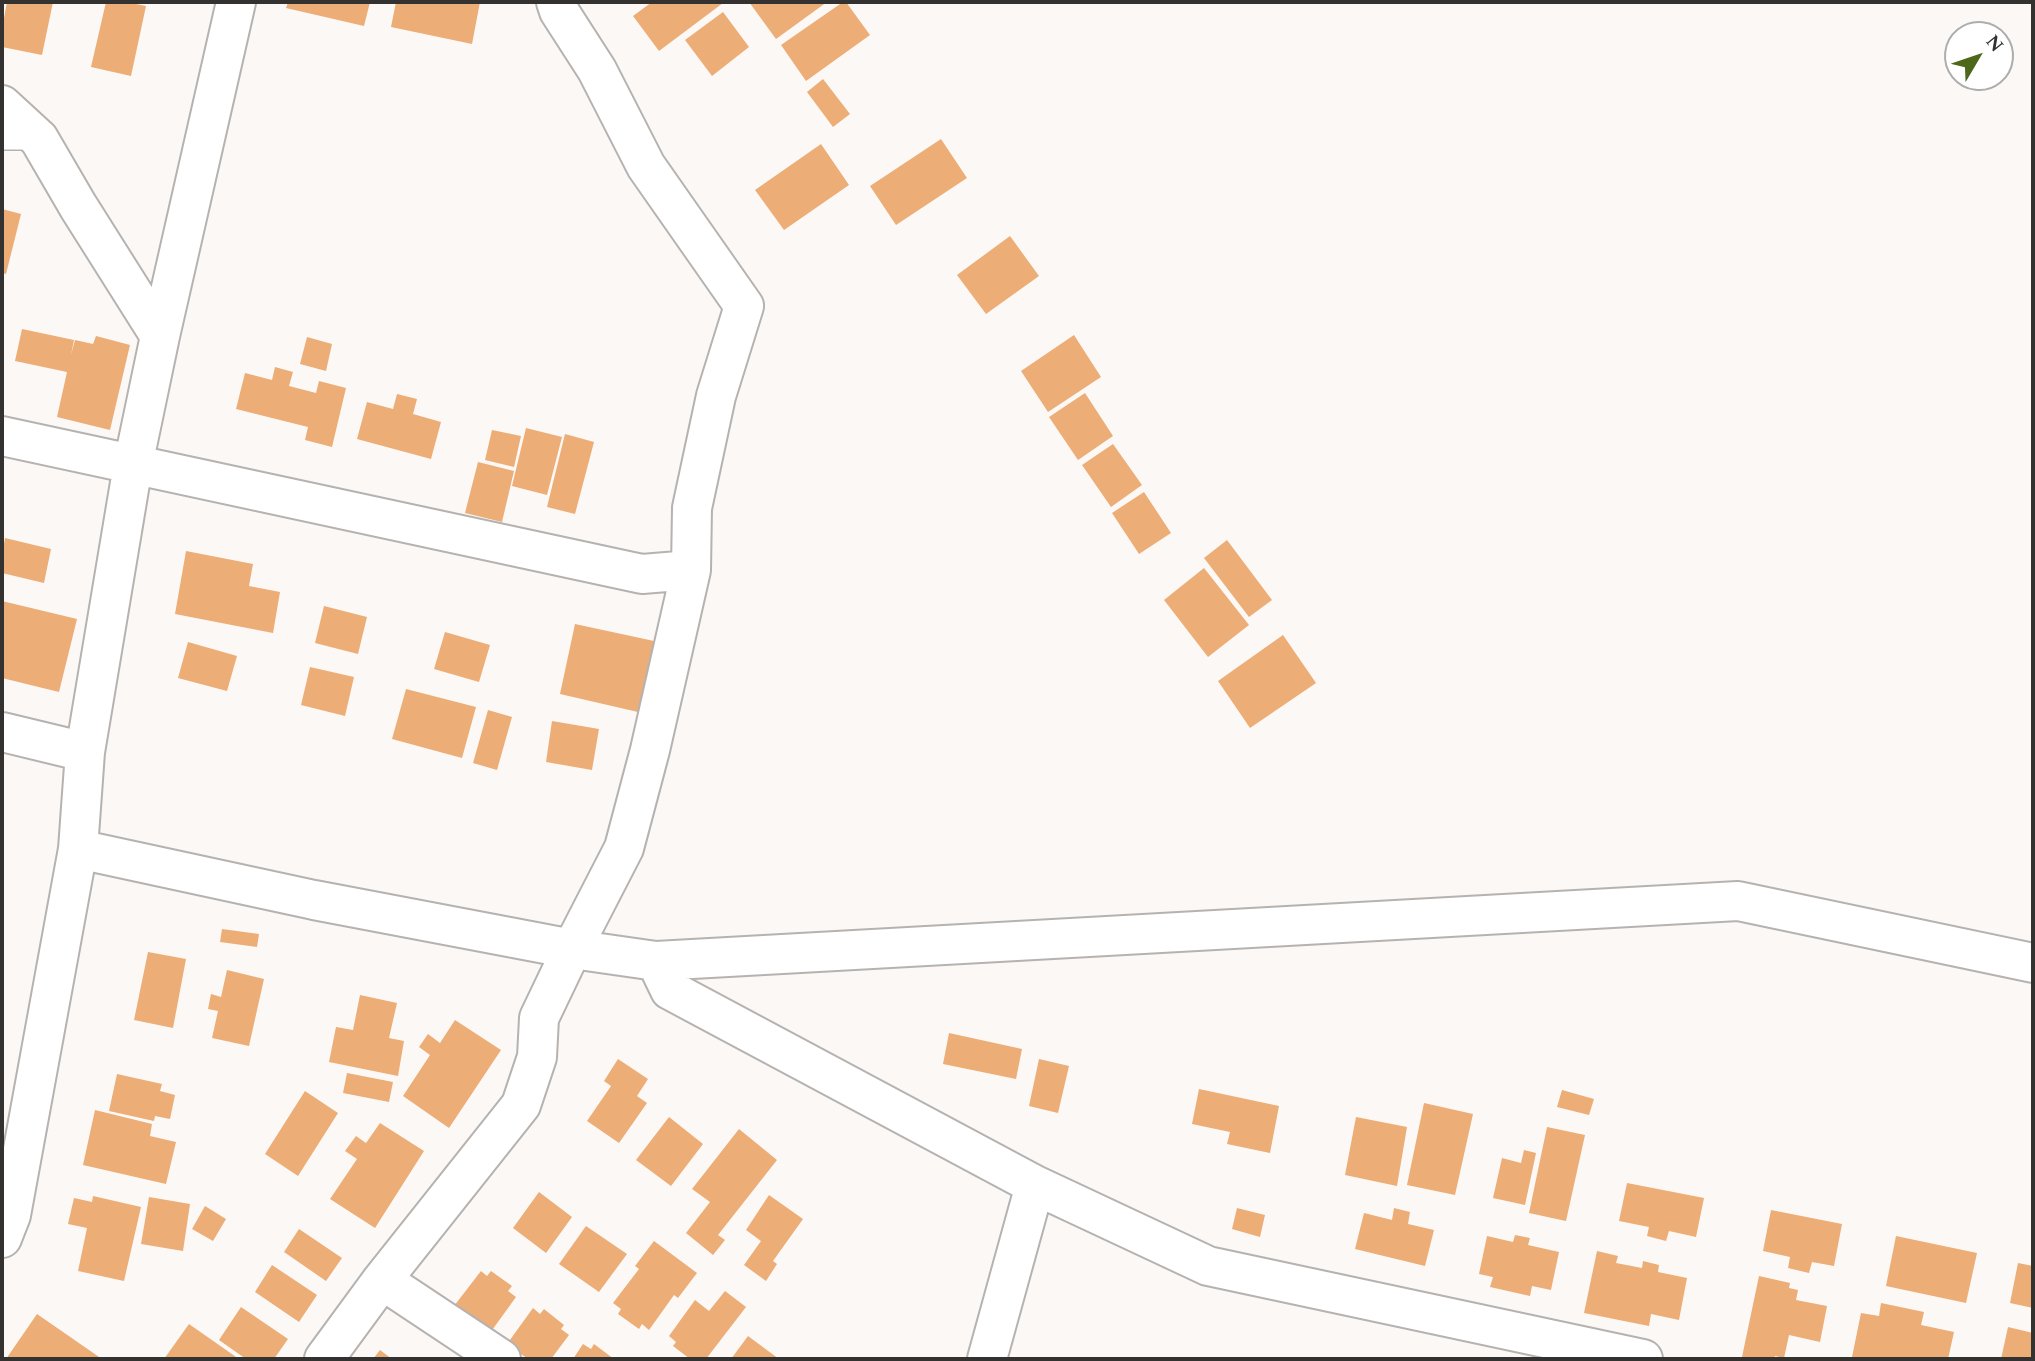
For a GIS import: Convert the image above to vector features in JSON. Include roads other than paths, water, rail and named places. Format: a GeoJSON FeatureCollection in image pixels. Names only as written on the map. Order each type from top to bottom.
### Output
{"type":"FeatureCollection","features":[{"type":"Feature","properties":{"kind":"street"},"geometry":{"type":"LineString","coordinates":[[2,1238],[11,1215],[78,849],[85,752],[133,465],[236,2]]}},
{"type":"Feature","properties":{"kind":"street"},"geometry":{"type":"LineString","coordinates":[[324,1359],[521,1105],[537,1057],[539,1018],[624,848],[650,750],[691,569],[692,508],[716,396],[744,306],[646,166],[597,70],[556,2]]}},
{"type":"Feature","properties":{"kind":"street"},"geometry":{"type":"LineString","coordinates":[[2,106],[39,139],[160,336]]}},
{"type":"Feature","properties":{"kind":"street"},"geometry":{"type":"LineString","coordinates":[[2,436],[642,574],[691,569]]}},
{"type":"Feature","properties":{"kind":"street"},"geometry":{"type":"LineString","coordinates":[[2,732],[85,752]]}},
{"type":"Feature","properties":{"kind":"street"},"geometry":{"type":"LineString","coordinates":[[78,849],[314,900],[656,961],[1738,901],[2033,963]]}},
{"type":"Feature","properties":{"kind":"street"},"geometry":{"type":"LineString","coordinates":[[656,961],[670,990],[1035,1185],[1208,1266],[1643,1359]]}},
{"type":"Feature","properties":{"kind":"street"},"geometry":{"type":"LineString","coordinates":[[987,1359],[1035,1185]]}},
{"type":"Feature","properties":{"kind":"street"},"geometry":{"type":"LineString","coordinates":[[383,1280],[501,1359]]}},
{"type":"Feature","properties":{"kind":"lane"},"geometry":{"type":"LineString","coordinates":[[2,139],[39,139]]}}]}
